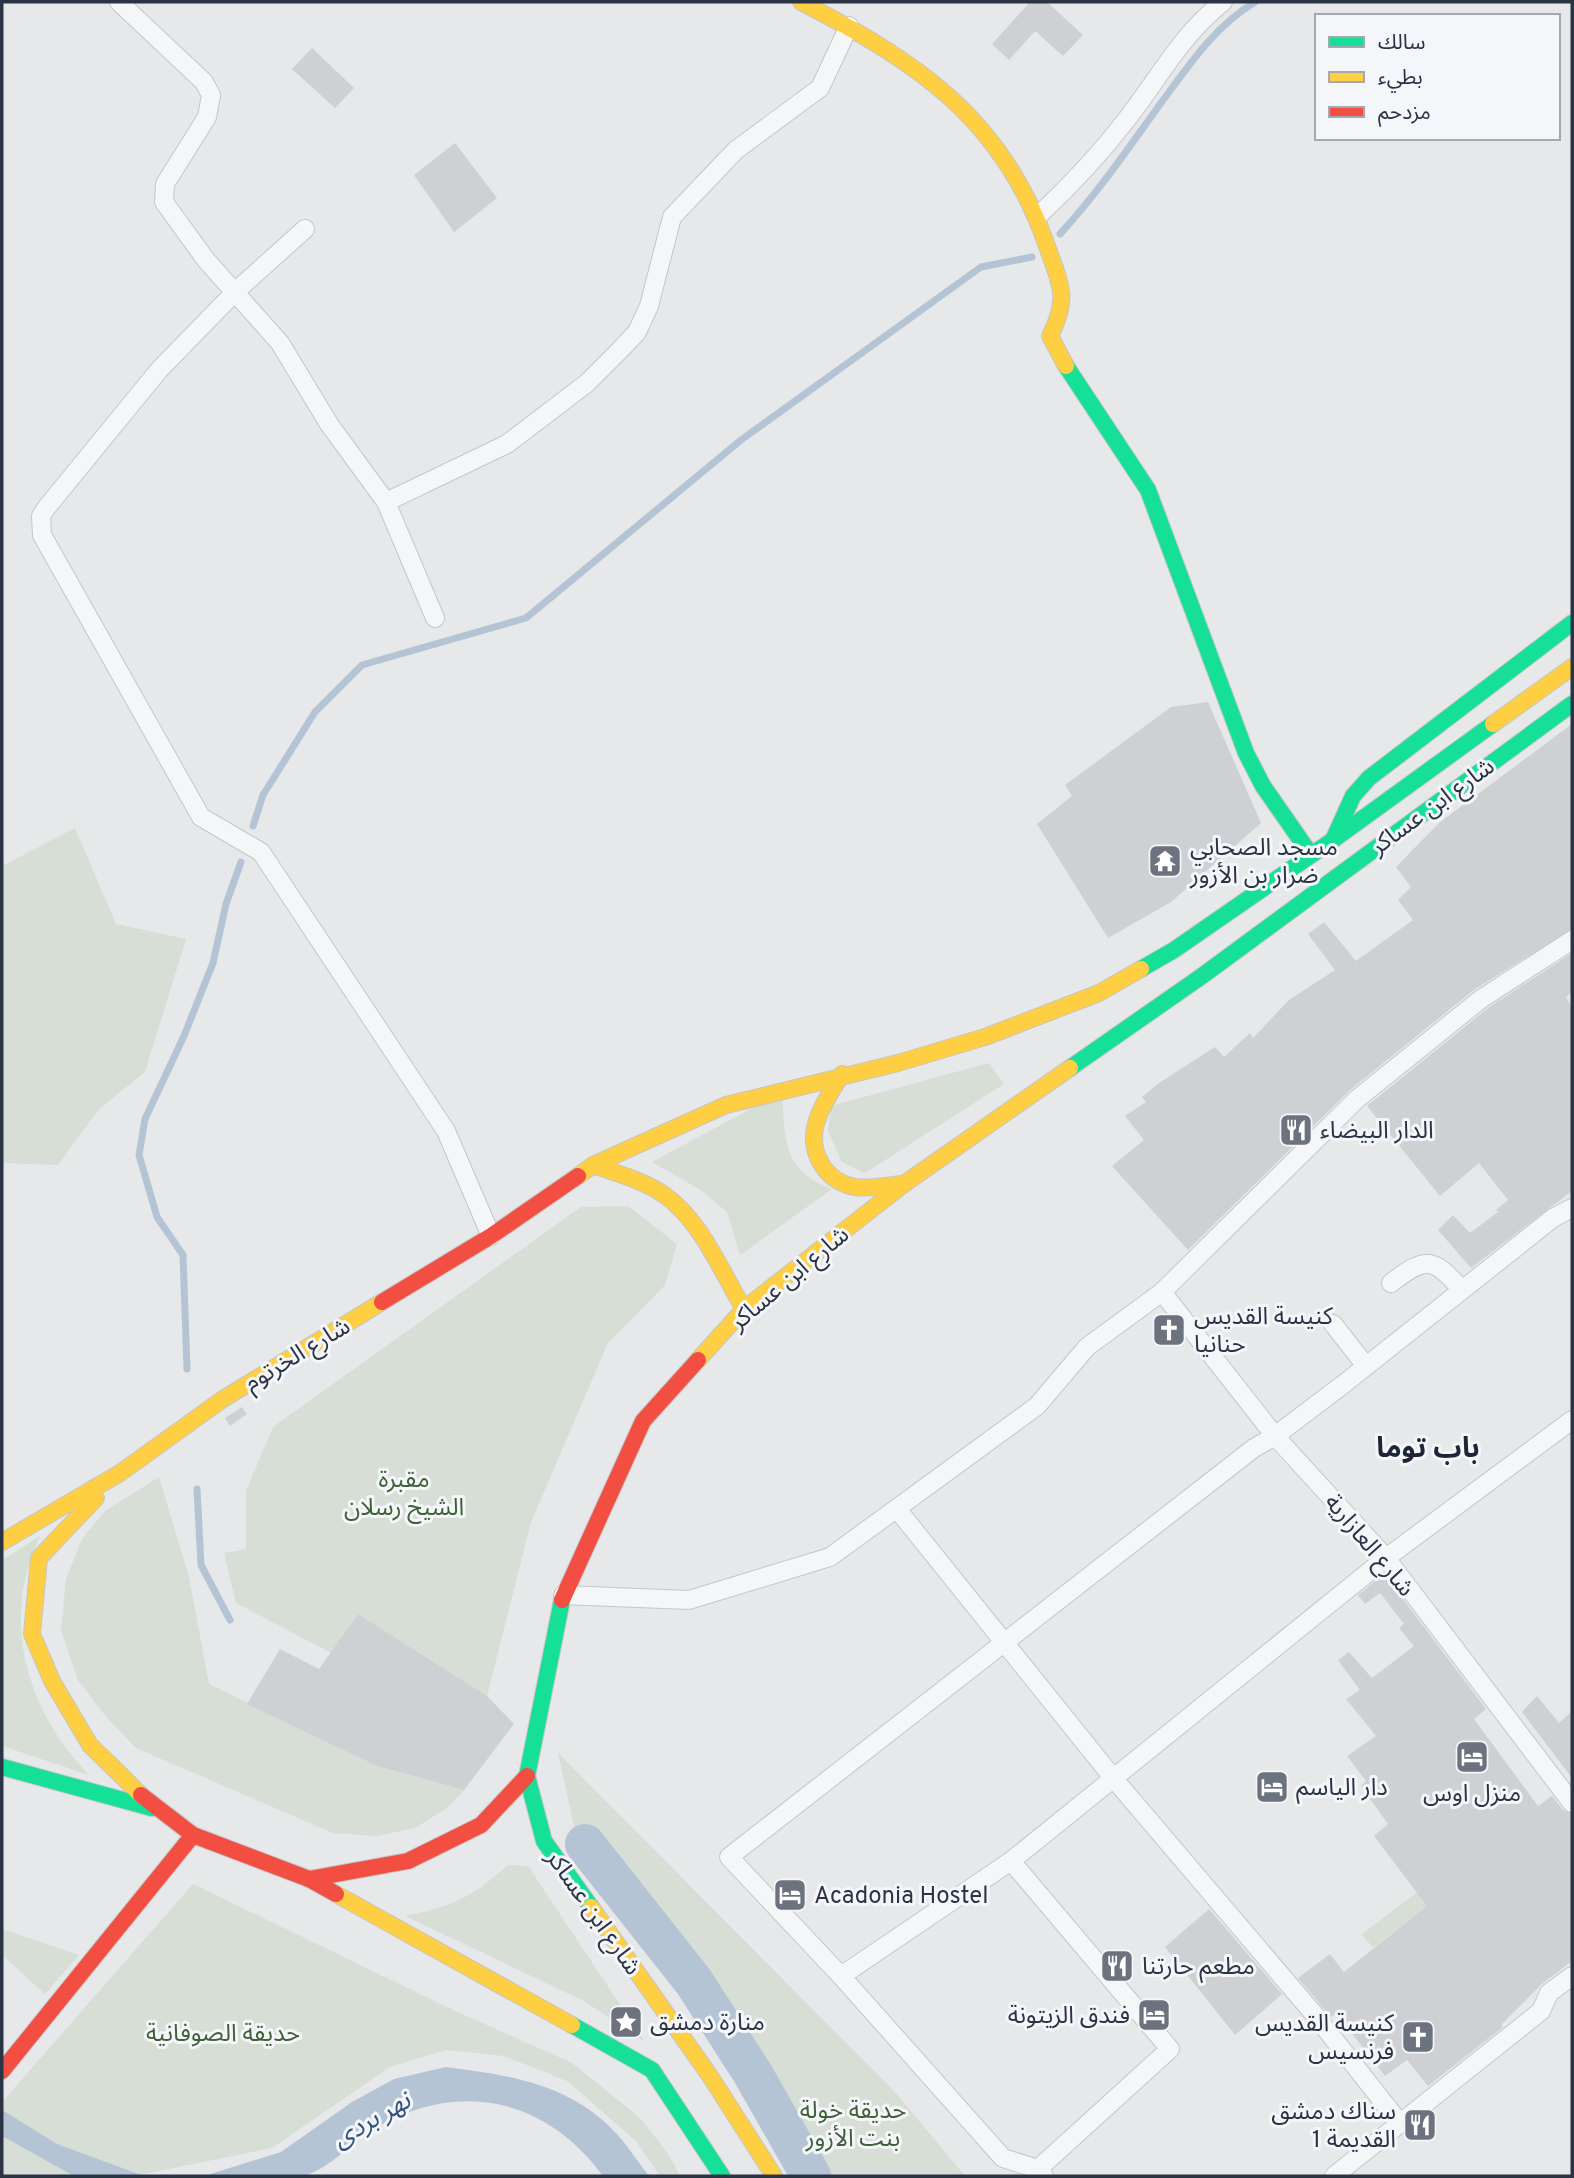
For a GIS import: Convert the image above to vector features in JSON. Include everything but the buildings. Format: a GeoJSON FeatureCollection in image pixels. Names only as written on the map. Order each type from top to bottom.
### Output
{"type":"FeatureCollection","features":[{"type":"Feature","properties":{"kind":"main road"},"geometry":{"type":"LineString","coordinates":[[801,2],[849,26],[909,63],[965,110],[1014,170],[1040,215],[1058,282],[1062,312],[1049,335],[1069,371],[1133,462],[1148,489],[1247,753],[1263,786],[1311,855]]}},
{"type":"Feature","properties":{"kind":"main road"},"geometry":{"type":"LineString","coordinates":[[1333,840],[1348,805],[1369,778],[1572,623]]}},
{"type":"Feature","properties":{"kind":"main road","name":"شارع ابن عساكر"},"geometry":{"type":"LineString","coordinates":[[593,1165],[726,1105],[842,1074],[898,1063],[985,1037],[1099,993],[1174,950],[1333,840],[1572,667]]}},
{"type":"Feature","properties":{"kind":"main road","name":"شارع ابن عساكر"},"geometry":{"type":"LineString","coordinates":[[774,2176],[710,2076],[544,1841],[527,1776],[563,1595],[643,1421],[744,1310],[904,1184],[1202,976],[1572,704]]}},
{"type":"Feature","properties":{"kind":"main road"},"geometry":{"type":"LineString","coordinates":[[842,1074],[814,1123],[814,1147],[818,1159],[833,1178],[855,1187],[904,1184]]}},
{"type":"Feature","properties":{"kind":"main road"},"geometry":{"type":"LineString","coordinates":[[593,1165],[662,1193],[674,1202],[698,1231],[744,1310]]}},
{"type":"Feature","properties":{"kind":"main road","name":"شارع الخرتوم"},"geometry":{"type":"LineString","coordinates":[[2,1542],[120,1473],[223,1399],[491,1236],[593,1165]]}},
{"type":"Feature","properties":{"kind":"main road"},"geometry":{"type":"LineString","coordinates":[[120,1473],[39,1558],[32,1634],[52,1681],[90,1745],[155,1808],[193,1835],[309,1879],[652,2070],[722,2176]]}},
{"type":"Feature","properties":{"kind":"main road"},"geometry":{"type":"LineString","coordinates":[[2,1767],[155,1808]]}},
{"type":"Feature","properties":{"kind":"main road"},"geometry":{"type":"LineString","coordinates":[[309,1879],[408,1861],[481,1825],[527,1776]]}},
{"type":"Feature","properties":{"kind":"main road"},"geometry":{"type":"LineString","coordinates":[[2,2071],[193,1835]]}},
{"type":"Feature","properties":{"kind":"street"},"geometry":{"type":"LineString","coordinates":[[120,2],[204,82],[211,94],[207,117],[165,184],[164,202],[199,251],[280,343],[329,424],[386,502],[435,618]]}},
{"type":"Feature","properties":{"kind":"street"},"geometry":{"type":"LineString","coordinates":[[1040,215],[1107,144],[1175,48],[1198,21],[1223,2]]}},
{"type":"Feature","properties":{"kind":"street"},"geometry":{"type":"LineString","coordinates":[[386,502],[507,444],[587,383],[619,351],[636,332],[649,306],[672,216],[736,150],[820,88],[849,26]]}},
{"type":"Feature","properties":{"kind":"street"},"geometry":{"type":"LineString","coordinates":[[304,229],[236,291],[159,370],[47,507],[41,516],[42,536],[201,817],[261,852],[446,1131],[491,1236]]}},
{"type":"Feature","properties":{"kind":"street"},"geometry":{"type":"LineString","coordinates":[[563,1595],[689,1600],[830,1557],[1037,1406],[1087,1347],[1162,1292],[1357,1099],[1481,999],[1572,940]]}},
{"type":"Feature","properties":{"kind":"street"},"geometry":{"type":"LineString","coordinates":[[1011,1861],[1170,2049],[1041,2173],[1003,2158],[841,1976],[729,1857],[1254,1448],[1275,1436],[1366,1366],[1553,1218],[1572,1208]]}},
{"type":"Feature","properties":{"kind":"street"},"geometry":{"type":"LineString","coordinates":[[1391,1283],[1417,1263],[1432,1263],[1443,1269],[1462,1290]]}},
{"type":"Feature","properties":{"kind":"street","name":"شارع العازارية"},"geometry":{"type":"LineString","coordinates":[[1162,1292],[1275,1436],[1385,1558],[1572,1803]]}},
{"type":"Feature","properties":{"kind":"street"},"geometry":{"type":"LineString","coordinates":[[1333,1324],[1366,1366]]}},
{"type":"Feature","properties":{"kind":"street"},"geometry":{"type":"LineString","coordinates":[[841,1976],[1011,1861],[1385,1558],[1572,1420]]}},
{"type":"Feature","properties":{"kind":"street"},"geometry":{"type":"LineString","coordinates":[[897,1509],[1114,1779],[1314,2014],[1399,2122]]}},
{"type":"Feature","properties":{"kind":"street"},"geometry":{"type":"LineString","coordinates":[[1334,2176],[1541,2011],[1549,1993],[1572,1976]]}},
{"type":"Feature","properties":{"kind":"green space"},"geometry":{"type":"Polygon","coordinates":[[[75,828],[116,924],[186,939],[145,1072],[99,1109],[58,1165],[2,1163],[2,866],[75,828]]]}},
{"type":"Feature","properties":{"kind":"green space"},"geometry":{"type":"Polygon","coordinates":[[[989,1063],[1004,1084],[865,1173],[842,1162],[828,1131],[831,1106],[989,1063]]]}},
{"type":"Feature","properties":{"kind":"green space"},"geometry":{"type":"Polygon","coordinates":[[[782,1092],[786,1138],[795,1163],[816,1182],[832,1189],[740,1255],[727,1212],[699,1189],[652,1162],[782,1092]]]}},
{"type":"Feature","properties":{"kind":"green space","name":"مقبرة الشيخ رسلان"},"geometry":{"type":"Polygon","coordinates":[[[628,1206],[677,1244],[665,1285],[608,1343],[531,1522],[487,1696],[358,1614],[331,1653],[236,1603],[224,1553],[246,1549],[246,1491],[273,1427],[581,1207],[628,1206]]]}},
{"type":"Feature","properties":{"kind":"green space"},"geometry":{"type":"Polygon","coordinates":[[[159,1477],[189,1577],[209,1684],[377,1766],[464,1790],[447,1808],[415,1828],[377,1836],[333,1833],[136,1748],[107,1718],[78,1680],[61,1630],[66,1579],[82,1539],[105,1511],[159,1477]]]}},
{"type":"Feature","properties":{"kind":"green space"},"geometry":{"type":"Polygon","coordinates":[[[40,1536],[28,1568],[22,1600],[21,1631],[26,1662],[35,1693],[49,1722],[89,1775],[2,1746],[2,1560],[40,1536]]]}},
{"type":"Feature","properties":{"kind":"green space","name":"حديقة خولة بنت الأزور"},"geometry":{"type":"Polygon","coordinates":[[[558,1753],[894,2091],[965,2176],[824,2176],[773,2084],[713,1993],[579,1849],[558,1753]]]}},
{"type":"Feature","properties":{"kind":"green space"},"geometry":{"type":"Polygon","coordinates":[[[508,1865],[528,1866],[645,2042],[584,2001],[405,1916],[461,1899],[508,1865]]]}},
{"type":"Feature","properties":{"kind":"green space"},"geometry":{"type":"Polygon","coordinates":[[[1431,1882],[1448,1906],[1410,1919],[1373,1948],[1362,1934],[1431,1882]]]}},
{"type":"Feature","properties":{"kind":"green space","name":"حديقة الصوفانية"},"geometry":{"type":"Polygon","coordinates":[[[193,1884],[453,2010],[572,2063],[639,2117],[667,2152],[680,2176],[660,2176],[636,2141],[567,2081],[504,2056],[446,2050],[390,2067],[272,2148],[134,2176],[2,2176],[2,2102],[193,1884]]]}},
{"type":"Feature","properties":{"kind":"green space"},"geometry":{"type":"Polygon","coordinates":[[[2,1929],[79,1955],[45,1994],[2,1955],[2,1929]]]}},
{"type":"Feature","properties":{"kind":"water","name":"نهر بردى"},"geometry":{"type":"Polygon","coordinates":[[[446,2067],[514,2078],[576,2101],[613,2130],[649,2176],[603,2176],[580,2149],[554,2128],[527,2113],[498,2104],[467,2101],[436,2105],[404,2114],[372,2130],[324,2167],[306,2175],[204,2176],[281,2152],[352,2102],[394,2079],[446,2067]]]}},
{"type":"Feature","properties":{"kind":"water"},"geometry":{"type":"Polygon","coordinates":[[[2,2110],[57,2144],[144,2176],[74,2176],[2,2136],[2,2110]]]}},
{"type":"Feature","properties":{"kind":"waterway"},"geometry":{"type":"LineString","coordinates":[[1060,234],[1100,186],[1204,47],[1227,23],[1255,2]]}},
{"type":"Feature","properties":{"kind":"waterway"},"geometry":{"type":"LineString","coordinates":[[253,826],[263,795],[315,712],[362,665],[526,618],[741,440],[981,267],[1032,257]]}},
{"type":"Feature","properties":{"kind":"waterway"},"geometry":{"type":"LineString","coordinates":[[187,1369],[183,1255],[157,1217],[139,1155],[145,1119],[184,1036],[213,963],[226,904],[241,862]]}},
{"type":"Feature","properties":{"kind":"waterway"},"geometry":{"type":"LineString","coordinates":[[197,1489],[201,1565],[230,1620]]}},
{"type":"Feature","properties":{"kind":"waterway"},"geometry":{"type":"LineString","coordinates":[[585,1844],[694,1982],[753,2074],[811,2176]]}},
{"type":"Feature","properties":{"kind":"traffic: fast"},"geometry":{"type":"LineString","coordinates":[[1066,366],[1148,490],[1246,753],[1263,786],[1311,855]]}},
{"type":"Feature","properties":{"kind":"traffic: fast"},"geometry":{"type":"LineString","coordinates":[[1334,838],[1353,796],[1369,778],[1572,623]]}},
{"type":"Feature","properties":{"kind":"traffic: fast"},"geometry":{"type":"LineString","coordinates":[[1070,1068],[1202,976],[1572,704]]}},
{"type":"Feature","properties":{"kind":"traffic: fast"},"geometry":{"type":"LineString","coordinates":[[1141,969],[1174,950],[1333,840],[1493,724]]}},
{"type":"Feature","properties":{"kind":"traffic: fast"},"geometry":{"type":"LineString","coordinates":[[562,1600],[527,1776],[544,1841],[591,1907]]}},
{"type":"Feature","properties":{"kind":"traffic: fast"},"geometry":{"type":"LineString","coordinates":[[2,1767],[152,1808]]}},
{"type":"Feature","properties":{"kind":"traffic: fast"},"geometry":{"type":"LineString","coordinates":[[572,2025],[652,2070],[722,2176]]}},
{"type":"Feature","properties":{"kind":"traffic: slow"},"geometry":{"type":"LineString","coordinates":[[801,2],[882,47],[918,72],[951,98],[980,128],[1006,162],[1028,201],[1059,281],[1060,311],[1050,336],[1066,366]]}},
{"type":"Feature","properties":{"kind":"traffic: slow"},"geometry":{"type":"LineString","coordinates":[[1493,724],[1572,667]]}},
{"type":"Feature","properties":{"kind":"traffic: slow"},"geometry":{"type":"LineString","coordinates":[[578,1176],[593,1165],[726,1105],[898,1063],[985,1037],[1099,993],[1141,969]]}},
{"type":"Feature","properties":{"kind":"traffic: slow"},"geometry":{"type":"LineString","coordinates":[[698,1360],[744,1309],[904,1184],[1070,1068]]}},
{"type":"Feature","properties":{"kind":"traffic: slow"},"geometry":{"type":"LineString","coordinates":[[842,1074],[817,1120],[814,1131],[817,1156],[830,1175],[846,1185],[873,1187],[904,1184]]}},
{"type":"Feature","properties":{"kind":"traffic: slow"},"geometry":{"type":"LineString","coordinates":[[593,1165],[646,1185],[676,1205],[699,1232],[744,1309]]}},
{"type":"Feature","properties":{"kind":"traffic: slow"},"geometry":{"type":"LineString","coordinates":[[2,1542],[120,1473],[223,1399],[382,1302]]}},
{"type":"Feature","properties":{"kind":"traffic: slow"},"geometry":{"type":"LineString","coordinates":[[96,1498],[39,1558],[32,1634],[52,1681],[90,1745],[141,1795]]}},
{"type":"Feature","properties":{"kind":"traffic: slow"},"geometry":{"type":"LineString","coordinates":[[336,1894],[572,2025]]}},
{"type":"Feature","properties":{"kind":"traffic: slow"},"geometry":{"type":"LineString","coordinates":[[591,1907],[710,2076],[774,2176]]}},
{"type":"Feature","properties":{"kind":"traffic: jam"},"geometry":{"type":"LineString","coordinates":[[382,1302],[491,1236],[578,1176]]}},
{"type":"Feature","properties":{"kind":"traffic: jam"},"geometry":{"type":"LineString","coordinates":[[562,1600],[643,1421],[698,1360]]}},
{"type":"Feature","properties":{"kind":"traffic: jam"},"geometry":{"type":"LineString","coordinates":[[309,1879],[408,1861],[481,1825],[527,1776]]}},
{"type":"Feature","properties":{"kind":"traffic: jam"},"geometry":{"type":"LineString","coordinates":[[141,1795],[193,1835],[309,1879],[336,1894]]}},
{"type":"Feature","properties":{"kind":"traffic: jam"},"geometry":{"type":"LineString","coordinates":[[2,2071],[193,1835]]}},
{"type":"Feature","properties":{"kind":"place","name":"مسجد الصحابي ضرار بن الأزور"},"geometry":{"type":"Point","coordinates":[1165,861]}},
{"type":"Feature","properties":{"kind":"place","name":"الدار البيضاء"},"geometry":{"type":"Point","coordinates":[1296,1130]}},
{"type":"Feature","properties":{"kind":"place","name":"كنيسة القديس حنانيا"},"geometry":{"type":"Point","coordinates":[1169,1330]}},
{"type":"Feature","properties":{"kind":"place","name":"منزل اوس"},"geometry":{"type":"Point","coordinates":[1472,1757]}},
{"type":"Feature","properties":{"kind":"place","name":"دار الياسم"},"geometry":{"type":"Point","coordinates":[1272,1787]}},
{"type":"Feature","properties":{"kind":"place","name":"Acadonia Hostel"},"geometry":{"type":"Point","coordinates":[790,1895]}},
{"type":"Feature","properties":{"kind":"place","name":"مطعم حارتنا"},"geometry":{"type":"Point","coordinates":[1117,1966]}},
{"type":"Feature","properties":{"kind":"place","name":"فندق الزيتونة"},"geometry":{"type":"Point","coordinates":[1154,2015]}},
{"type":"Feature","properties":{"kind":"place","name":"منارة دمشق"},"geometry":{"type":"Point","coordinates":[626,2022]}},
{"type":"Feature","properties":{"kind":"place","name":"كنيسة القديس فرنسيس"},"geometry":{"type":"Point","coordinates":[1418,2037]}},
{"type":"Feature","properties":{"kind":"place","name":"سناك دمشق القديمة 1"},"geometry":{"type":"Point","coordinates":[1420,2125]}},
{"type":"Feature","properties":{"kind":"district","name":"باب توما"},"geometry":{"type":"Point","coordinates":[1428,1447]}}]}
